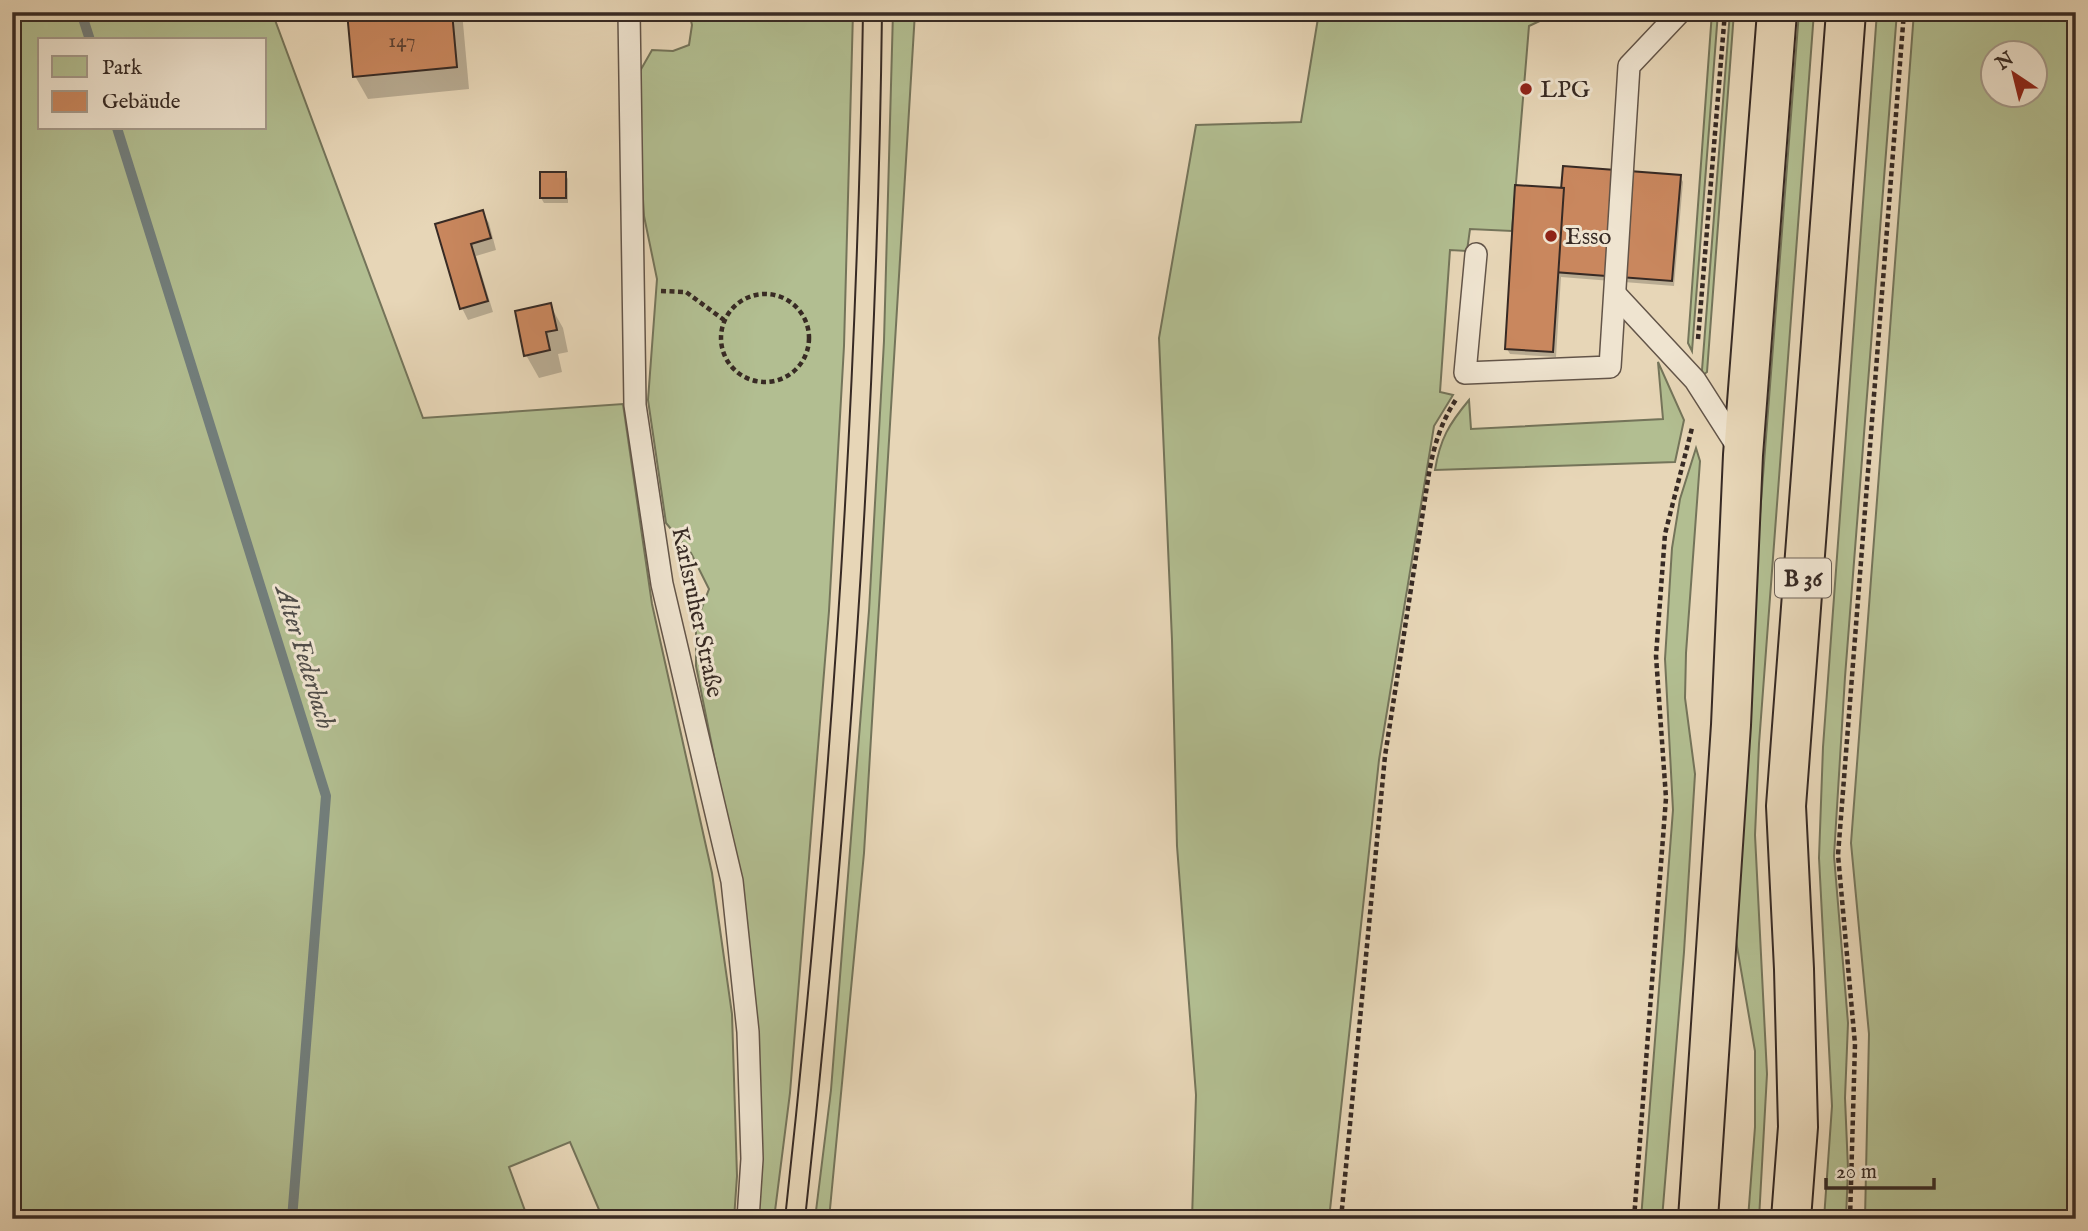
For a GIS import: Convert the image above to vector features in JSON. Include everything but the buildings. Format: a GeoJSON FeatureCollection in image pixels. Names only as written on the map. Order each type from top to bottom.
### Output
{"type":"FeatureCollection","features":[{"type":"Feature","properties":{"kind":"highway","name":"B 36"},"geometry":{"type":"LineString","coordinates":[[1698,1219],[1731,724],[1743,455],[1777,12]]}},
{"type":"Feature","properties":{"kind":"highway","name":"B 36"},"geometry":{"type":"LineString","coordinates":[[1791,1219],[1798,1127],[1786,806],[1846,12]]}},
{"type":"Feature","properties":{"kind":"lane","name":"Karlsruher Straße"},"geometry":{"type":"LineString","coordinates":[[629,12],[635,405],[662,584],[732,881],[748,1032],[752,1159],[748,1219]]}},
{"type":"Feature","properties":{"kind":"lane"},"geometry":{"type":"LineString","coordinates":[[1476,254],[1465,373],[1610,367],[1629,66],[1680,12]]}},
{"type":"Feature","properties":{"kind":"lane"},"geometry":{"type":"LineString","coordinates":[[1616,295],[1695,380],[1743,455]]}},
{"type":"Feature","properties":{"kind":"path"},"geometry":{"type":"LineString","coordinates":[[1634,1219],[1666,798],[1656,656],[1665,534],[1691,432],[1725,12]]}},
{"type":"Feature","properties":{"kind":"path"},"geometry":{"type":"LineString","coordinates":[[1850,1219],[1855,1044],[1838,855],[1903,12]]}},
{"type":"Feature","properties":{"kind":"path"},"geometry":{"type":"LineString","coordinates":[[632,289],[686,292],[724,320]]}},
{"type":"Feature","properties":{"kind":"path"},"geometry":{"type":"LineString","coordinates":[[774,295],[788,301],[799,311],[806,324],[809,339],[806,354],[799,366],[789,375],[776,381],[762,383],[748,379],[731,366],[721,348],[724,320],[733,308],[745,299],[774,295]]}},
{"type":"Feature","properties":{"kind":"path"},"geometry":{"type":"LineString","coordinates":[[1341,1219],[1385,756],[1434,445],[1445,417],[1462,392],[1465,373]]}},
{"type":"Feature","properties":{"kind":"green space"},"geometry":{"type":"Polygon","coordinates":[[[12,12],[272,12],[423,418],[623,404],[652,604],[712,873],[732,1014],[737,1176],[734,1219],[603,1219],[570,1142],[509,1167],[528,1219],[12,1219],[12,12]]]}},
{"type":"Feature","properties":{"kind":"green space"},"geometry":{"type":"Polygon","coordinates":[[[689,12],[853,12],[844,346],[829,611],[790,1093],[774,1219],[759,1219],[739,881],[696,666],[696,623],[709,589],[691,553],[666,523],[648,400],[657,279],[644,216],[637,97],[640,71],[652,50],[673,51],[689,45],[692,25],[689,12]]]}},
{"type":"Feature","properties":{"kind":"green space"},"geometry":{"type":"Polygon","coordinates":[[[893,12],[915,12],[864,853],[829,1219],[815,1219],[831,1090],[869,611],[884,341],[893,12]]]}},
{"type":"Feature","properties":{"kind":"green space"},"geometry":{"type":"Polygon","coordinates":[[[1319,12],[1559,12],[1529,26],[1512,231],[1470,229],[1467,251],[1450,250],[1440,392],[1453,395],[1434,426],[1379,760],[1329,1219],[1192,1219],[1196,1095],[1177,846],[1172,640],[1159,338],[1196,125],[1301,122],[1319,12]]]}},
{"type":"Feature","properties":{"kind":"green space"},"geometry":{"type":"Polygon","coordinates":[[[1712,12],[1718,12],[1692,351],[1688,343],[1712,12]]]}},
{"type":"Feature","properties":{"kind":"green space"},"geometry":{"type":"Polygon","coordinates":[[[1730,12],[1734,12],[1707,372],[1703,375],[1702,370],[1730,12]]]}},
{"type":"Feature","properties":{"kind":"green space"},"geometry":{"type":"Polygon","coordinates":[[[1799,12],[1814,12],[1759,744],[1755,835],[1767,1074],[1759,1219],[1748,1219],[1755,1127],[1755,1051],[1735,935],[1757,553],[1799,12]]]}},
{"type":"Feature","properties":{"kind":"green space"},"geometry":{"type":"Polygon","coordinates":[[[1877,12],[1897,12],[1845,677],[1834,856],[1848,1023],[1845,1098],[1848,1169],[1846,1219],[1824,1219],[1832,1106],[1819,858],[1823,747],[1877,12]]]}},
{"type":"Feature","properties":{"kind":"green space"},"geometry":{"type":"Polygon","coordinates":[[[1914,12],[2076,12],[2076,1219],[1865,1219],[1869,1034],[1851,843],[1914,12]]]}},
{"type":"Feature","properties":{"kind":"green space"},"geometry":{"type":"Polygon","coordinates":[[[1658,362],[1684,420],[1675,462],[1435,470],[1446,432],[1469,400],[1471,429],[1663,419],[1658,362]]]}},
{"type":"Feature","properties":{"kind":"green space"},"geometry":{"type":"Polygon","coordinates":[[[1696,448],[1700,461],[1685,698],[1695,774],[1684,952],[1662,1219],[1641,1219],[1673,810],[1665,659],[1672,548],[1680,499],[1696,448]]]}},
{"type":"Feature","properties":{"kind":"waterway","name":"Alter Federbach"},"geometry":{"type":"LineString","coordinates":[[81,12],[89,38]]}},
{"type":"Feature","properties":{"kind":"waterway","name":"Alter Federbach"},"geometry":{"type":"LineString","coordinates":[[118,130],[326,796],[292,1219]]}},
{"type":"Feature","properties":{"kind":"tram line"},"geometry":{"type":"LineString","coordinates":[[785,1219],[815,918],[838,616],[854,314],[863,12]]}},
{"type":"Feature","properties":{"kind":"tram line"},"geometry":{"type":"LineString","coordinates":[[805,1219],[835,918],[858,616],[874,314],[882,12]]}},
{"type":"Feature","properties":{"kind":"place","name":"LPG"},"geometry":{"type":"Point","coordinates":[1526,89]}},
{"type":"Feature","properties":{"kind":"place","name":"Esso"},"geometry":{"type":"Point","coordinates":[1551,236]}}]}
